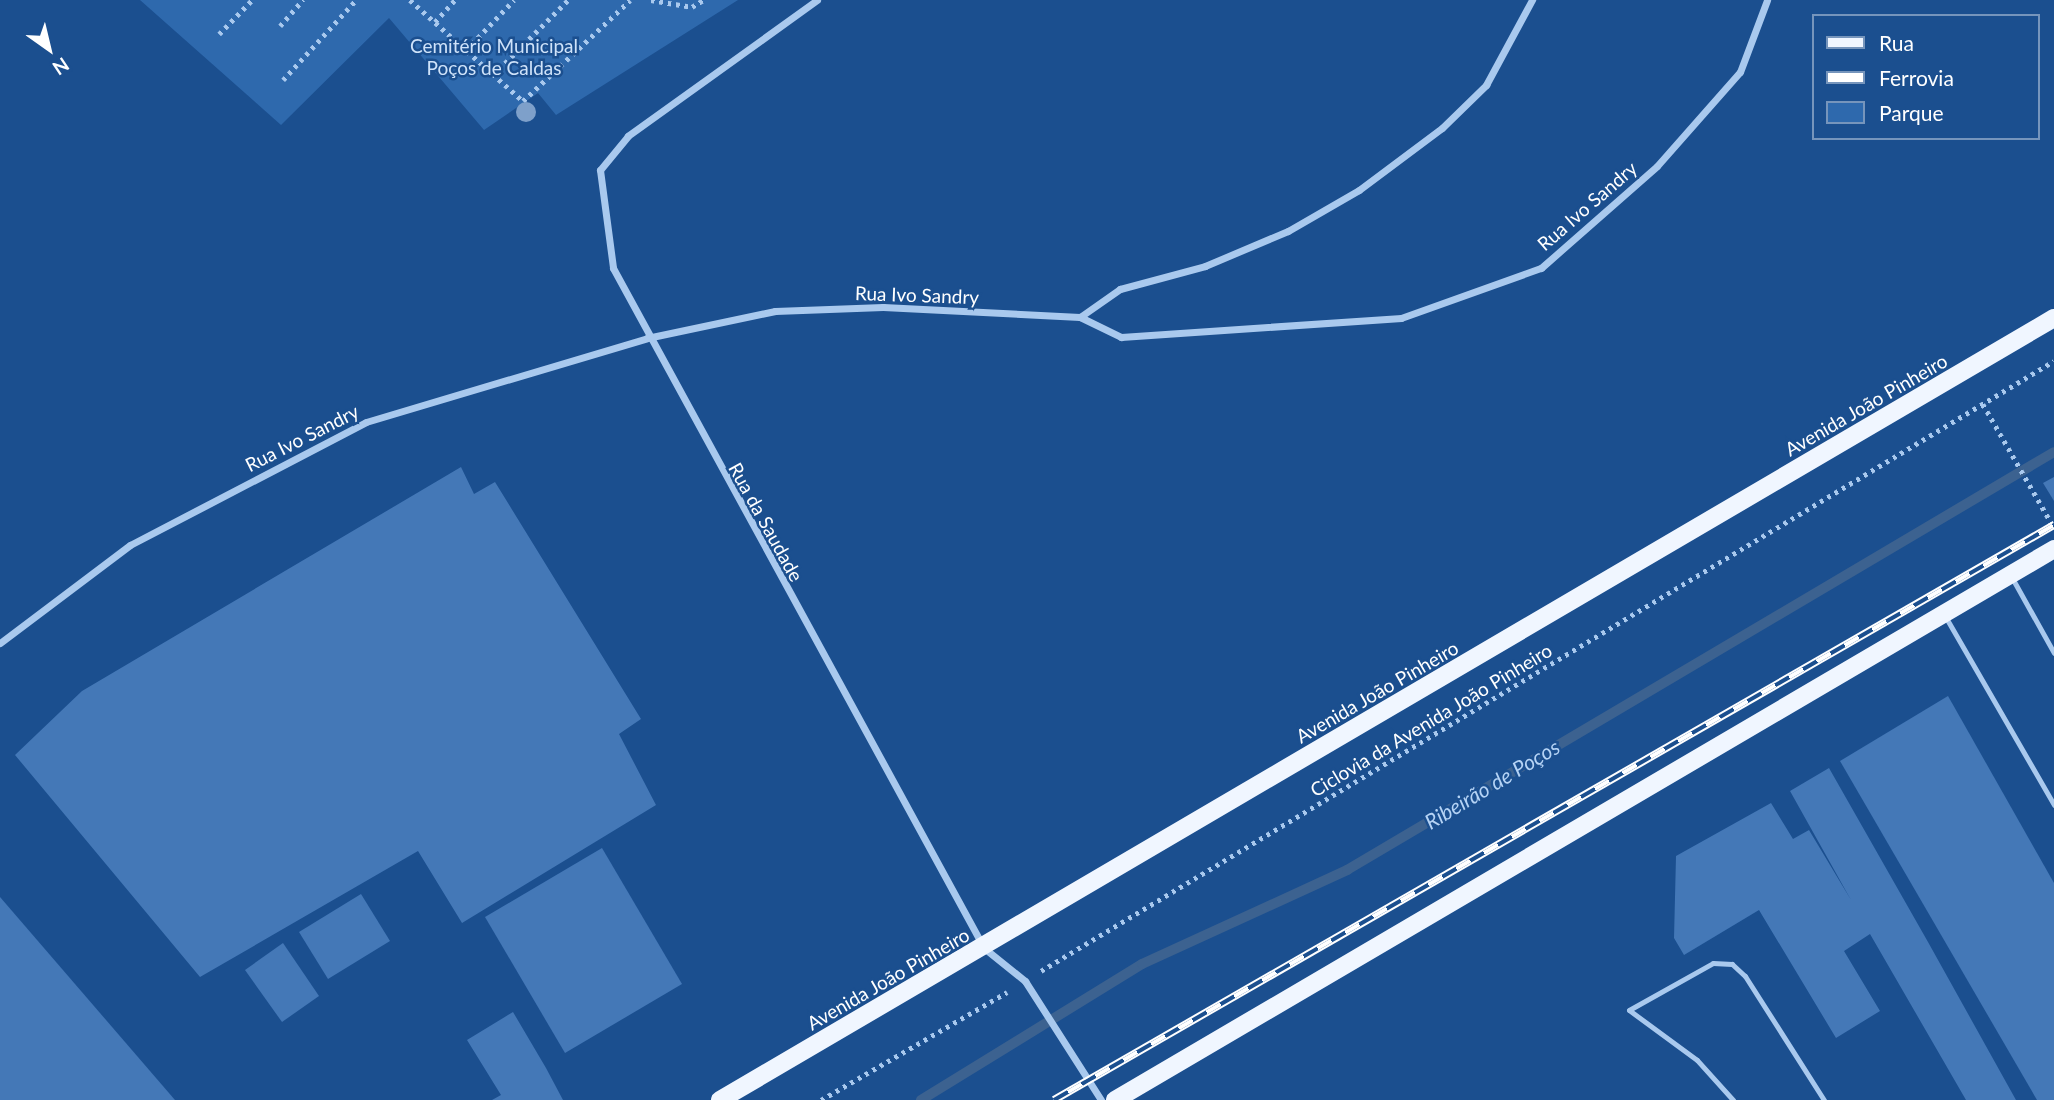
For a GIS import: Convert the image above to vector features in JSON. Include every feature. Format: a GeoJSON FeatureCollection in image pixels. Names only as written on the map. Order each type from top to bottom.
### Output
{"type":"FeatureCollection","features":[{"type":"Feature","properties":{"kind":"main road","name":"Avenida João Pinheiro"},"geometry":{"type":"LineString","coordinates":[[720,1100],[984,948],[2054,318]]}},
{"type":"Feature","properties":{"kind":"main road"},"geometry":{"type":"LineString","coordinates":[[1115,1100],[2054,549]]}},
{"type":"Feature","properties":{"kind":"street","name":"Rua da Saudade"},"geometry":{"type":"LineString","coordinates":[[817,0],[628,136],[600,170],[612,268],[647,338],[984,948],[1025,981],[1101,1100]]}},
{"type":"Feature","properties":{"kind":"street"},"geometry":{"type":"LineString","coordinates":[[1080,317],[1120,289],[1217,261],[1288,231],[1359,190],[1442,128],[1486,85],[1532,0]]}},
{"type":"Feature","properties":{"kind":"street","name":"Rua Ivo Sandry"},"geometry":{"type":"LineString","coordinates":[[0,643],[130,545],[366,422],[647,338],[775,311],[883,307],[1080,317],[1121,337],[1401,318],[1541,268],[1657,166],[1740,72],[1767,0]]}},
{"type":"Feature","properties":{"kind":"lane"},"geometry":{"type":"LineString","coordinates":[[2010,575],[2054,653]]}},
{"type":"Feature","properties":{"kind":"lane"},"geometry":{"type":"LineString","coordinates":[[1944,613],[2054,805]]}},
{"type":"Feature","properties":{"kind":"lane"},"geometry":{"type":"LineString","coordinates":[[1733,1100],[1696,1060],[1629,1010],[1713,963],[1732,964],[1745,975],[1824,1100]]}},
{"type":"Feature","properties":{"kind":"path"},"geometry":{"type":"LineString","coordinates":[[219,34],[252,0]]}},
{"type":"Feature","properties":{"kind":"path"},"geometry":{"type":"LineString","coordinates":[[280,26],[303,0]]}},
{"type":"Feature","properties":{"kind":"path"},"geometry":{"type":"LineString","coordinates":[[283,80],[356,0]]}},
{"type":"Feature","properties":{"kind":"path"},"geometry":{"type":"LineString","coordinates":[[410,0],[523,101],[630,0]]}},
{"type":"Feature","properties":{"kind":"path"},"geometry":{"type":"LineString","coordinates":[[435,22],[456,0]]}},
{"type":"Feature","properties":{"kind":"path"},"geometry":{"type":"LineString","coordinates":[[466,50],[514,0]]}},
{"type":"Feature","properties":{"kind":"path"},"geometry":{"type":"LineString","coordinates":[[493,75],[568,0]]}},
{"type":"Feature","properties":{"kind":"path"},"geometry":{"type":"LineString","coordinates":[[651,0],[692,7],[703,0]]}},
{"type":"Feature","properties":{"kind":"path"},"geometry":{"type":"LineString","coordinates":[[684,0],[692,7]]}},
{"type":"Feature","properties":{"kind":"path","name":"Ciclovia da Avenida João Pinheiro"},"geometry":{"type":"LineString","coordinates":[[821,1100],[1025,981],[2054,361]]}},
{"type":"Feature","properties":{"kind":"path"},"geometry":{"type":"LineString","coordinates":[[1983,404],[2053,525]]}},
{"type":"Feature","properties":{"kind":"green space","name":"Cemitério Municipal Poços de Caldas"},"geometry":{"type":"Polygon","coordinates":[[[140,0],[738,0],[556,115],[538,93],[484,130],[389,18],[281,125],[140,0]]]}},
{"type":"Feature","properties":{"kind":"building"},"geometry":{"type":"Polygon","coordinates":[[[461,467],[474,494],[495,482],[641,719],[619,734],[656,805],[462,923],[418,851],[200,977],[15,755],[82,691],[461,467]]]}},
{"type":"Feature","properties":{"kind":"building"},"geometry":{"type":"Polygon","coordinates":[[[2054,477],[2054,501],[2043,483],[2054,477]]]}},
{"type":"Feature","properties":{"kind":"building"},"geometry":{"type":"Polygon","coordinates":[[[1948,696],[2054,883],[2054,1100],[2037,1100],[1840,761],[1948,696]]]}},
{"type":"Feature","properties":{"kind":"building"},"geometry":{"type":"Polygon","coordinates":[[[1829,768],[2016,1100],[1966,1100],[1870,934],[1844,951],[1880,1011],[1836,1038],[1759,910],[1684,955],[1674,938],[1676,856],[1771,803],[1793,839],[1809,830],[1851,900],[1790,791],[1829,768]]]}},
{"type":"Feature","properties":{"kind":"building"},"geometry":{"type":"Polygon","coordinates":[[[602,848],[682,984],[565,1053],[485,917],[602,848]]]}},
{"type":"Feature","properties":{"kind":"building"},"geometry":{"type":"Polygon","coordinates":[[[361,894],[390,941],[328,979],[299,932],[361,894]]]}},
{"type":"Feature","properties":{"kind":"building"},"geometry":{"type":"Polygon","coordinates":[[[0,897],[175,1100],[0,1100],[0,897]]]}},
{"type":"Feature","properties":{"kind":"building"},"geometry":{"type":"Polygon","coordinates":[[[283,943],[319,996],[282,1022],[245,970],[283,943]]]}},
{"type":"Feature","properties":{"kind":"building"},"geometry":{"type":"Polygon","coordinates":[[[513,1012],[563,1100],[492,1100],[501,1095],[467,1040],[513,1012]]]}},
{"type":"Feature","properties":{"kind":"waterway","name":"Ribeirão de Poços"},"geometry":{"type":"LineString","coordinates":[[921,1100],[1142,964],[1347,870],[2054,452]]}},
{"type":"Feature","properties":{"kind":"railway"},"geometry":{"type":"LineString","coordinates":[[1054,1100],[2054,525]]}}]}
